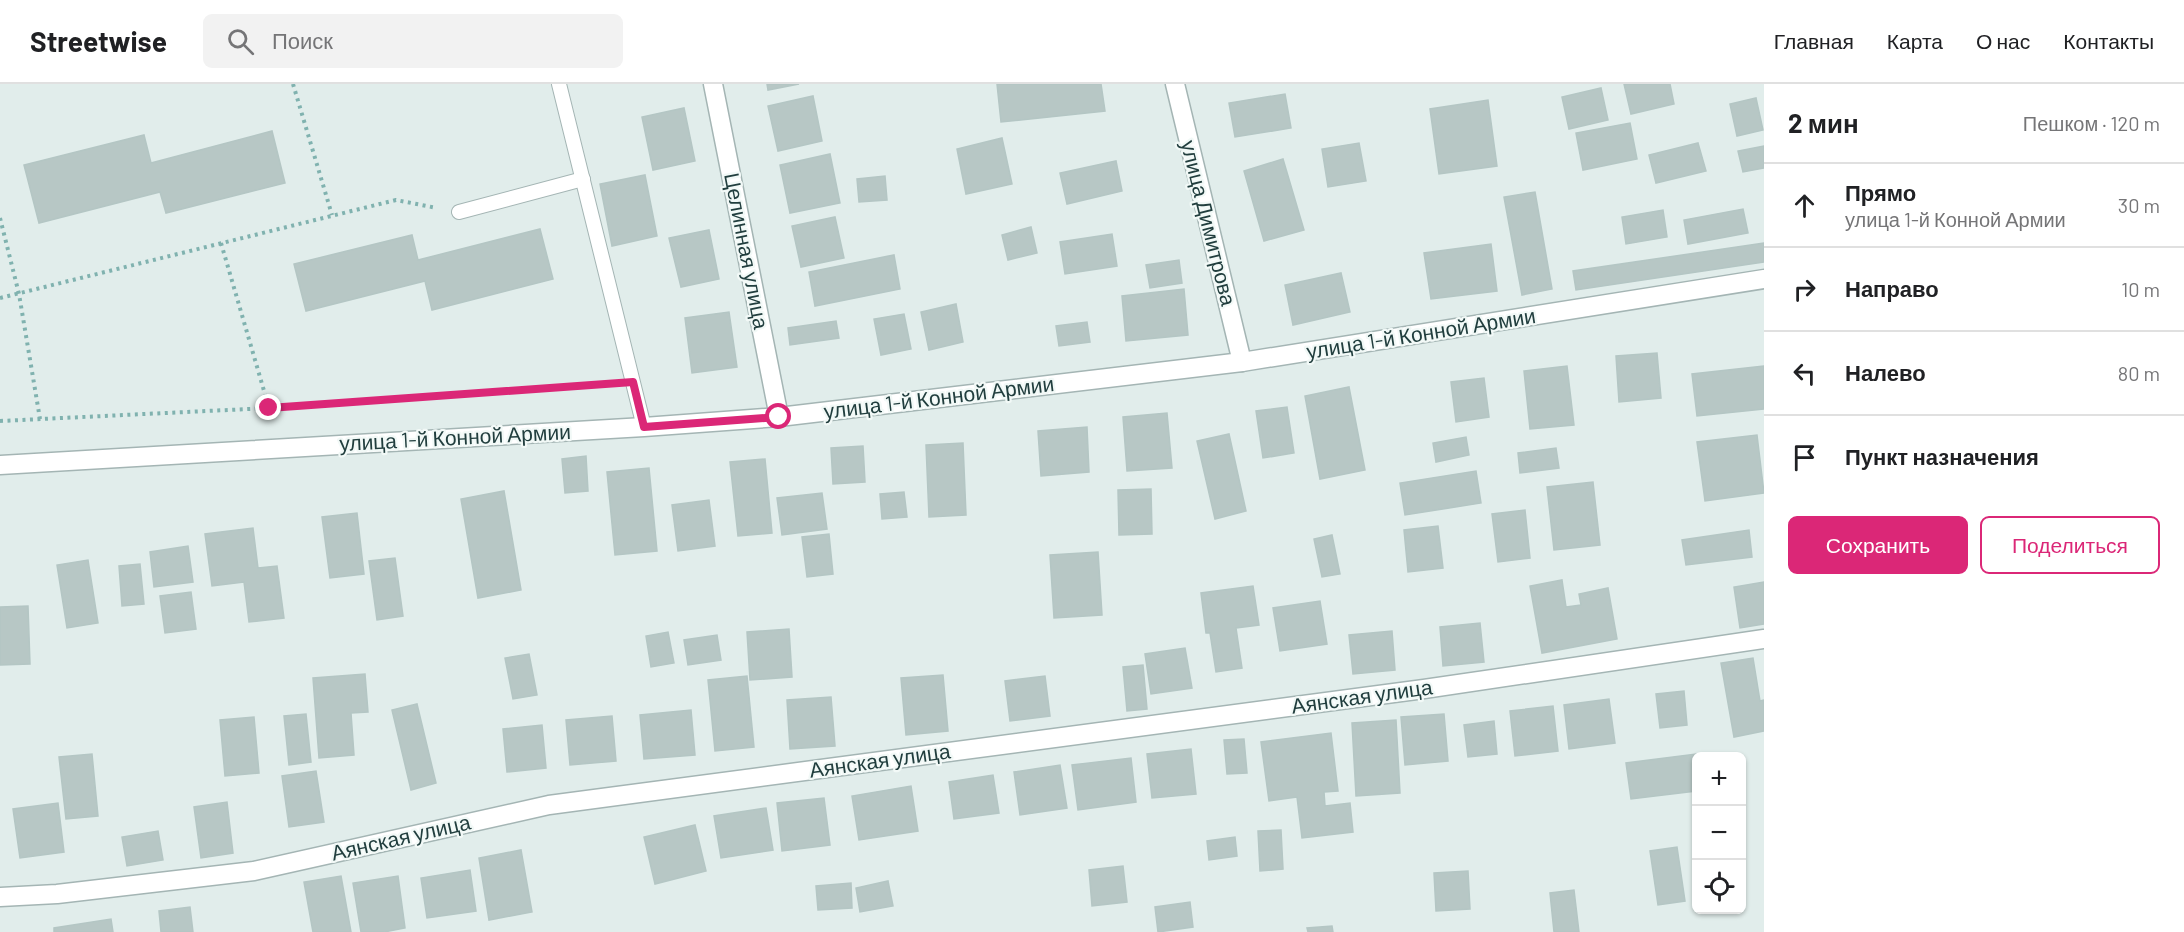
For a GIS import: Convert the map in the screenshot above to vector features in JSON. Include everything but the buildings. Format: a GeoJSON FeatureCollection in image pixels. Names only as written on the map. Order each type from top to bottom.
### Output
{"type":"FeatureCollection","features":[{"type":"Feature","properties":{"kind":"street","name":"Целинная улица"},"geometry":{"type":"LineString","coordinates":[[713,84],[779,417]]}},
{"type":"Feature","properties":{"kind":"street","name":"улица Димитрова"},"geometry":{"type":"LineString","coordinates":[[1175,84],[1242,362]]}},
{"type":"Feature","properties":{"kind":"street","name":"улица 1-й Конной Армии"},"geometry":{"type":"LineString","coordinates":[[0,465],[779,417],[1242,362],[1764,279]]}},
{"type":"Feature","properties":{"kind":"street","name":"Аянская улица"},"geometry":{"type":"LineString","coordinates":[[0,897],[57,894],[254,871],[549,805],[1413,690],[1764,639]]}},
{"type":"Feature","properties":{"kind":"lane"},"geometry":{"type":"LineString","coordinates":[[560,84],[644,427]]}},
{"type":"Feature","properties":{"kind":"lane"},"geometry":{"type":"LineString","coordinates":[[459,212],[583,179]]}},
{"type":"Feature","properties":{"kind":"path"},"geometry":{"type":"LineString","coordinates":[[293,84],[332,216]]}},
{"type":"Feature","properties":{"kind":"path"},"geometry":{"type":"LineString","coordinates":[[0,298],[396,200],[459,212]]}},
{"type":"Feature","properties":{"kind":"path"},"geometry":{"type":"LineString","coordinates":[[0,218],[20,294],[40,419]]}},
{"type":"Feature","properties":{"kind":"path"},"geometry":{"type":"LineString","coordinates":[[221,243],[269,408]]}},
{"type":"Feature","properties":{"kind":"path"},"geometry":{"type":"LineString","coordinates":[[0,421],[269,408],[633,382]]}},
{"type":"Feature","properties":{"kind":"route"},"geometry":{"type":"LineString","coordinates":[[269,408],[633,382],[644,427],[779,417]]}}]}
